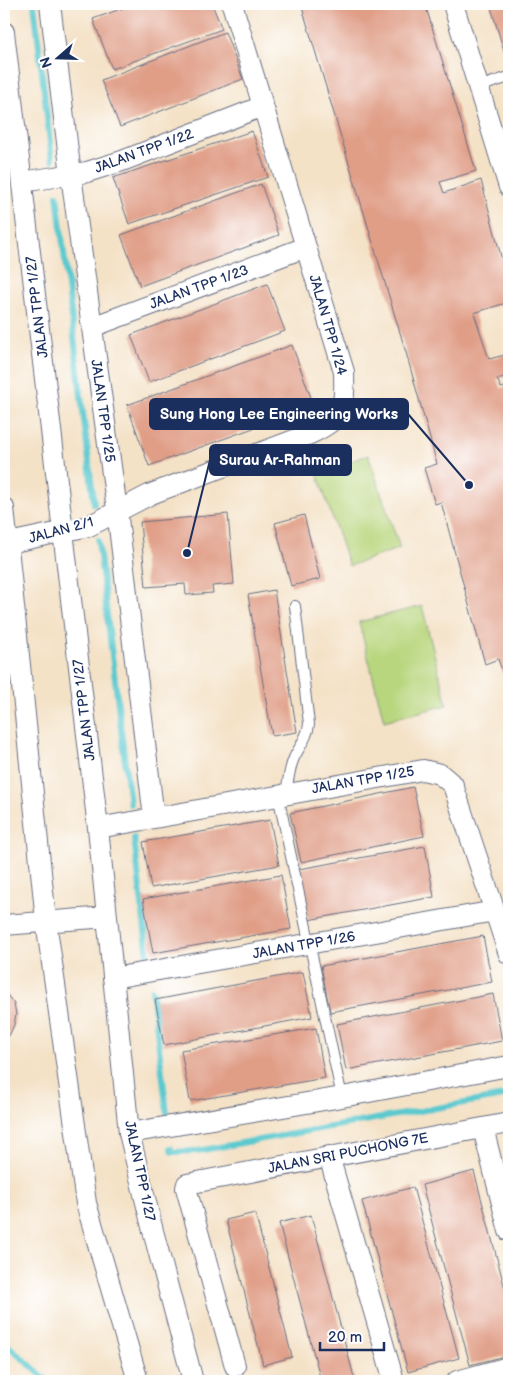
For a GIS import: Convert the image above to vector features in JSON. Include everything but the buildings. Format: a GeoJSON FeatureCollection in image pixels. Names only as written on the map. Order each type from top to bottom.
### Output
{"type":"FeatureCollection","features":[{"type":"Feature","properties":{"kind":"street","name":"JALAN TPP 1/24"},"geometry":{"type":"LineString","coordinates":[[117,510],[151,494],[325,427],[336,418],[343,404],[344,372],[232,4]]}},
{"type":"Feature","properties":{"kind":"street"},"geometry":{"type":"LineString","coordinates":[[453,4],[509,187]]}},
{"type":"Feature","properties":{"kind":"street","name":"JALAN TPP 1/25"},"geometry":{"type":"LineString","coordinates":[[56,6],[71,175],[117,510],[154,818]]}},
{"type":"Feature","properties":{"kind":"street","name":"JALAN TPP 1/27"},"geometry":{"type":"LineString","coordinates":[[4,32],[98,828],[129,1133],[193,1381]]}},
{"type":"Feature","properties":{"kind":"street","name":"JALAN TPP 1/22"},"geometry":{"type":"LineString","coordinates":[[22,182],[87,172],[122,161],[263,106]]}},
{"type":"Feature","properties":{"kind":"street","name":"JALAN TPP 1/23"},"geometry":{"type":"LineString","coordinates":[[92,327],[306,247]]}},
{"type":"Feature","properties":{"kind":"street"},"geometry":{"type":"LineString","coordinates":[[4,508],[6,544],[46,921],[86,1202],[138,1381]]}},
{"type":"Feature","properties":{"kind":"street","name":"JALAN 2/1"},"geometry":{"type":"LineString","coordinates":[[6,544],[89,526],[117,510]]}},
{"type":"Feature","properties":{"kind":"street","name":"JALAN TPP 1/25"},"geometry":{"type":"LineString","coordinates":[[98,828],[423,770],[440,774],[452,785],[509,954]]}},
{"type":"Feature","properties":{"kind":"street","name":"JALAN TPP 1/26"},"geometry":{"type":"LineString","coordinates":[[113,978],[495,912]]}},
{"type":"Feature","properties":{"kind":"street"},"geometry":{"type":"LineString","coordinates":[[4,925],[107,917]]}},
{"type":"Feature","properties":{"kind":"street"},"geometry":{"type":"LineString","coordinates":[[129,1133],[342,1097],[509,1066]]}},
{"type":"Feature","properties":{"kind":"street","name":"JALAN SRI PUCHONG 7E"},"geometry":{"type":"LineString","coordinates":[[234,1366],[186,1188],[188,1184],[509,1123]]}},
{"type":"Feature","properties":{"kind":"street"},"geometry":{"type":"LineString","coordinates":[[483,1128],[509,1231]]}},
{"type":"Feature","properties":{"kind":"street"},"geometry":{"type":"LineString","coordinates":[[329,1156],[394,1381]]}},
{"type":"Feature","properties":{"kind":"street"},"geometry":{"type":"LineString","coordinates":[[457,1381],[509,1367]]}},
{"type":"Feature","properties":{"kind":"lane"},"geometry":{"type":"LineString","coordinates":[[478,87],[509,77]]}},
{"type":"Feature","properties":{"kind":"lane"},"geometry":{"type":"LineString","coordinates":[[295,606],[308,732],[294,758],[282,795],[310,944],[342,1097]]}},
{"type":"Feature","properties":{"kind":"green space"},"geometry":{"type":"Polygon","coordinates":[[[368,455],[400,548],[349,566],[317,473],[368,455]]]}},
{"type":"Feature","properties":{"kind":"green space"},"geometry":{"type":"Polygon","coordinates":[[[422,606],[447,705],[384,721],[359,622],[422,606]]]}},
{"type":"Feature","properties":{"kind":"waterway"},"geometry":{"type":"LineString","coordinates":[[34,4],[52,160]]}},
{"type":"Feature","properties":{"kind":"waterway"},"geometry":{"type":"LineString","coordinates":[[57,195],[94,504]]}},
{"type":"Feature","properties":{"kind":"waterway"},"geometry":{"type":"LineString","coordinates":[[98,540],[130,804]]}},
{"type":"Feature","properties":{"kind":"waterway"},"geometry":{"type":"LineString","coordinates":[[134,838],[148,956]]}},
{"type":"Feature","properties":{"kind":"waterway"},"geometry":{"type":"LineString","coordinates":[[152,990],[167,1113]]}},
{"type":"Feature","properties":{"kind":"waterway"},"geometry":{"type":"LineString","coordinates":[[171,1148],[172,1152],[197,1151],[509,1095]]}},
{"type":"Feature","properties":{"kind":"waterway"},"geometry":{"type":"LineString","coordinates":[[4,1342],[48,1381]]}},
{"type":"Feature","properties":{"kind":"place","name":"Sung Hong Lee Engineering Works"},"geometry":{"type":"Point","coordinates":[469,485]}},
{"type":"Feature","properties":{"kind":"place","name":"Surau Ar-Rahman"},"geometry":{"type":"Point","coordinates":[187,553]}}]}
